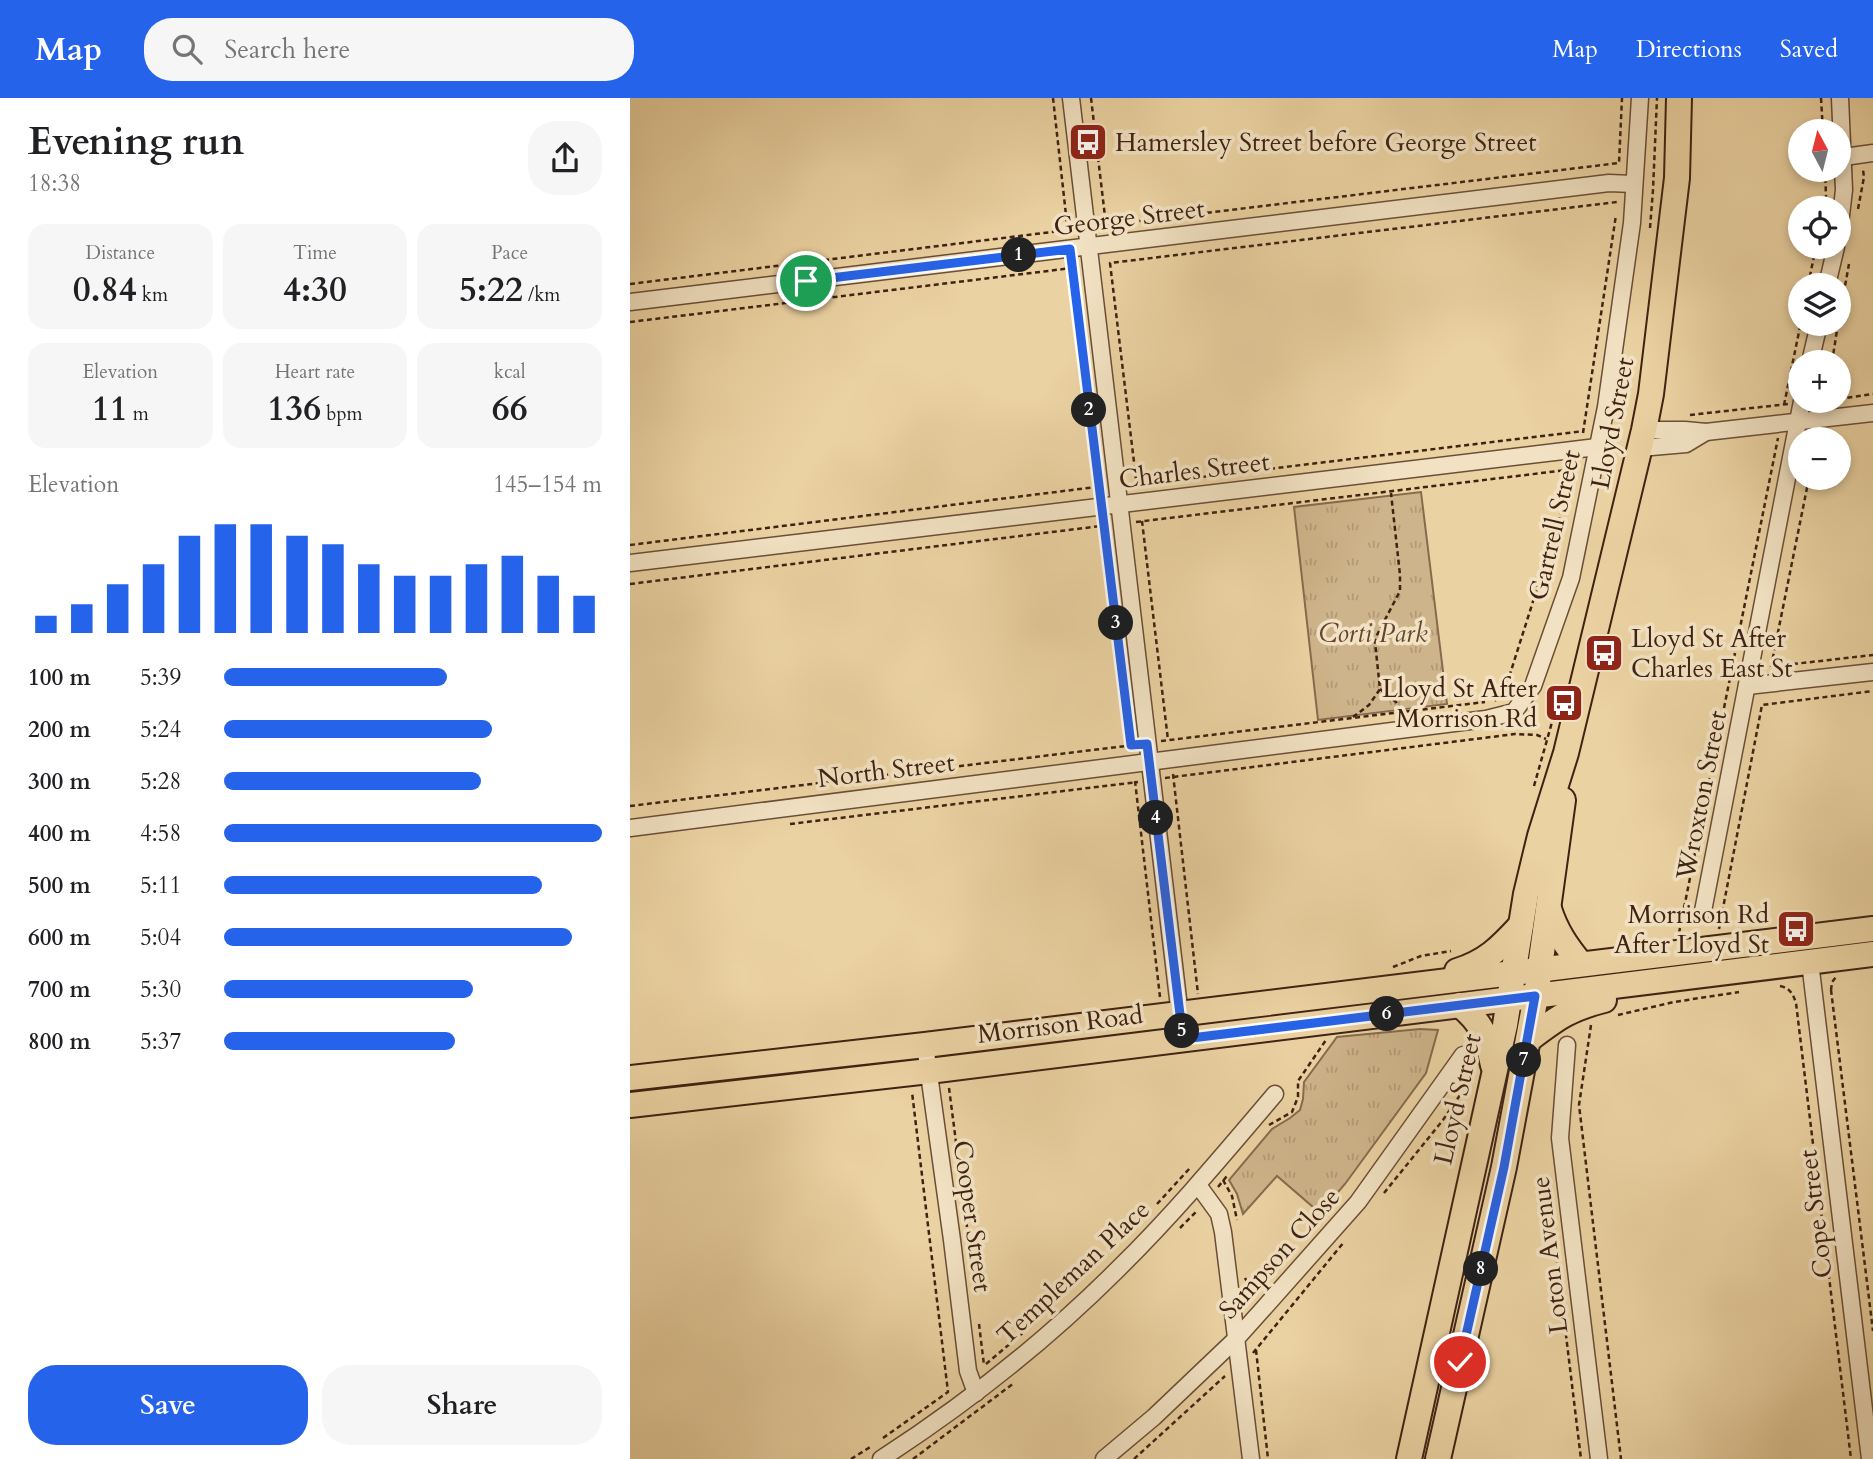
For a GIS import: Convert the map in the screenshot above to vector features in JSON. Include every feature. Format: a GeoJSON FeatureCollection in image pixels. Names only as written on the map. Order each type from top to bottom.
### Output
{"type":"FeatureCollection","features":[{"type":"Feature","properties":{"kind":"main road","name":"Lloyd Street"},"geometry":{"type":"LineString","coordinates":[[1409,1459],[1481,1075],[1510,998],[1521,925],[1556,746],[1642,439],[1651,394],[1677,178],[1679,98]]}},
{"type":"Feature","properties":{"kind":"main road","name":"Lloyd Street"},"geometry":{"type":"LineString","coordinates":[[1438,1459],[1504,1167],[1528,1040],[1563,802],[1556,746]]}},
{"type":"Feature","properties":{"kind":"main road"},"geometry":{"type":"LineString","coordinates":[[1548,905],[1555,928],[1566,947],[1581,964]]}},
{"type":"Feature","properties":{"kind":"main road"},"geometry":{"type":"LineString","coordinates":[[1430,982],[1488,958],[1521,925]]}},
{"type":"Feature","properties":{"kind":"main road","name":"Morrison Road"},"geometry":{"type":"LineString","coordinates":[[630,1078],[925,1045],[1170,1007],[1430,982],[1873,929]]}},
{"type":"Feature","properties":{"kind":"main road","name":"Morrison Road"},"geometry":{"type":"LineString","coordinates":[[630,1105],[939,1077],[1183,1039],[1873,954]]}},
{"type":"Feature","properties":{"kind":"main road"},"geometry":{"type":"LineString","coordinates":[[1528,1040],[1562,1014],[1580,1006],[1637,993],[1657,981]]}},
{"type":"Feature","properties":{"kind":"main road"},"geometry":{"type":"LineString","coordinates":[[1460,1005],[1475,1017],[1485,1032],[1481,1075]]}},
{"type":"Feature","properties":{"kind":"street"},"geometry":{"type":"LineString","coordinates":[[1070,98],[1121,524],[1139,744],[1170,1007],[1183,1039]]}},
{"type":"Feature","properties":{"kind":"street","name":"Gartrell Street"},"geometry":{"type":"LineString","coordinates":[[1141,763],[1486,719],[1514,712],[1533,686],[1571,578],[1606,407],[1632,223],[1640,98]]}},
{"type":"Feature","properties":{"kind":"street"},"geometry":{"type":"LineString","coordinates":[[1840,98],[1841,119]]}},
{"type":"Feature","properties":{"kind":"street"},"geometry":{"type":"LineString","coordinates":[[1852,155],[1873,153]]}},
{"type":"Feature","properties":{"kind":"street","name":"George Street"},"geometry":{"type":"LineString","coordinates":[[630,302],[1609,183],[1633,184]]}},
{"type":"Feature","properties":{"kind":"street","name":"Wroxton Street"},"geometry":{"type":"LineString","coordinates":[[1703,911],[1799,413]]}},
{"type":"Feature","properties":{"kind":"street"},"geometry":{"type":"LineString","coordinates":[[1642,439],[1686,444],[1706,432],[1873,413]]}},
{"type":"Feature","properties":{"kind":"street","name":"Charles Street"},"geometry":{"type":"LineString","coordinates":[[630,563],[1118,503],[1137,493],[1597,447]]}},
{"type":"Feature","properties":{"kind":"street"},"geometry":{"type":"LineString","coordinates":[[1747,686],[1873,672]]}},
{"type":"Feature","properties":{"kind":"street","name":"North Street"},"geometry":{"type":"LineString","coordinates":[[630,828],[1141,763]]}},
{"type":"Feature","properties":{"kind":"street","name":"Cope Street"},"geometry":{"type":"LineString","coordinates":[[1810,962],[1870,1459]]}},
{"type":"Feature","properties":{"kind":"street","name":"Cooper Street"},"geometry":{"type":"LineString","coordinates":[[925,1045],[939,1077],[968,1371],[976,1393]]}},
{"type":"Feature","properties":{"kind":"street","name":"Loton Avenue"},"geometry":{"type":"LineString","coordinates":[[1567,1045],[1560,1138],[1599,1459]]}},
{"type":"Feature","properties":{"kind":"street","name":"Sampson Close"},"geometry":{"type":"LineString","coordinates":[[1104,1459],[1154,1417],[1237,1338],[1358,1202],[1463,1055]]}},
{"type":"Feature","properties":{"kind":"street","name":"Templeman Place"},"geometry":{"type":"LineString","coordinates":[[881,1459],[976,1393],[1117,1270],[1198,1185],[1275,1094]]}},
{"type":"Feature","properties":{"kind":"street"},"geometry":{"type":"LineString","coordinates":[[1198,1185],[1219,1214],[1223,1232],[1251,1459]]}},
{"type":"Feature","properties":{"kind":"path"},"geometry":{"type":"LineString","coordinates":[[1053,98],[1101,505],[1139,744],[1170,1007]]}},
{"type":"Feature","properties":{"kind":"path"},"geometry":{"type":"LineString","coordinates":[[1091,98],[1106,225],[1619,163],[1622,98]]}},
{"type":"Feature","properties":{"kind":"path"},"geometry":{"type":"LineString","coordinates":[[1821,98],[1822,119]]}},
{"type":"Feature","properties":{"kind":"path"},"geometry":{"type":"LineString","coordinates":[[1198,997],[1110,263],[1618,202]]}},
{"type":"Feature","properties":{"kind":"path"},"geometry":{"type":"LineString","coordinates":[[1580,449],[1616,215]]}},
{"type":"Feature","properties":{"kind":"path"},"geometry":{"type":"LineString","coordinates":[[630,284],[1068,230]]}},
{"type":"Feature","properties":{"kind":"path"},"geometry":{"type":"LineString","coordinates":[[630,322],[1072,268]]}},
{"type":"Feature","properties":{"kind":"path"},"geometry":{"type":"LineString","coordinates":[[1783,412],[1798,336]]}},
{"type":"Feature","properties":{"kind":"path"},"geometry":{"type":"LineString","coordinates":[[1851,397],[1873,394]]}},
{"type":"Feature","properties":{"kind":"path"},"geometry":{"type":"LineString","coordinates":[[1688,415],[1788,404]]}},
{"type":"Feature","properties":{"kind":"path"},"geometry":{"type":"LineString","coordinates":[[630,545],[1116,485],[1137,493],[1584,431]]}},
{"type":"Feature","properties":{"kind":"path"},"geometry":{"type":"LineString","coordinates":[[1678,940],[1778,436]]}},
{"type":"Feature","properties":{"kind":"path"},"geometry":{"type":"LineString","coordinates":[[630,584],[1575,469],[1504,693],[1494,701],[630,806]]}},
{"type":"Feature","properties":{"kind":"path"},"geometry":{"type":"LineString","coordinates":[[1769,674],[1807,490]]}},
{"type":"Feature","properties":{"kind":"path"},"geometry":{"type":"LineString","coordinates":[[1350,718],[1369,705],[1380,689],[1375,642],[1398,598],[1401,583],[1391,492]]}},
{"type":"Feature","properties":{"kind":"path"},"geometry":{"type":"LineString","coordinates":[[1771,667],[1873,654]]}},
{"type":"Feature","properties":{"kind":"path"},"geometry":{"type":"LineString","coordinates":[[1380,689],[1396,702],[1403,712]]}},
{"type":"Feature","properties":{"kind":"path"},"geometry":{"type":"LineString","coordinates":[[1717,935],[1762,705],[1873,691]]}},
{"type":"Feature","properties":{"kind":"path"},"geometry":{"type":"LineString","coordinates":[[780,825],[1515,734],[1537,735],[1556,746]]}},
{"type":"Feature","properties":{"kind":"path"},"geometry":{"type":"LineString","coordinates":[[1774,986],[1788,989],[1796,1003],[1851,1459]]}},
{"type":"Feature","properties":{"kind":"path"},"geometry":{"type":"LineString","coordinates":[[1619,1015],[1674,1002],[1749,990]]}},
{"type":"Feature","properties":{"kind":"path"},"geometry":{"type":"LineString","coordinates":[[1832,990],[1873,1331]]}},
{"type":"Feature","properties":{"kind":"path"},"geometry":{"type":"LineString","coordinates":[[1585,1023],[1592,1021],[1578,1105],[1621,1459]]}},
{"type":"Feature","properties":{"kind":"path"},"geometry":{"type":"LineString","coordinates":[[939,1077],[967,1227]]}},
{"type":"Feature","properties":{"kind":"path"},"geometry":{"type":"LineString","coordinates":[[851,1459],[948,1392],[912,1094],[907,1086]]}},
{"type":"Feature","properties":{"kind":"path"},"geometry":{"type":"LineString","coordinates":[[1152,1211],[1194,1164]]}},
{"type":"Feature","properties":{"kind":"path"},"geometry":{"type":"LineString","coordinates":[[1553,1185],[1549,1195],[1581,1459]]}},
{"type":"Feature","properties":{"kind":"path"},"geometry":{"type":"LineString","coordinates":[[979,1324],[982,1367],[1038,1321]]}},
{"type":"Feature","properties":{"kind":"path"},"geometry":{"type":"LineString","coordinates":[[1256,1350],[1268,1459]]}},
{"type":"Feature","properties":{"kind":"path"},"geometry":{"type":"LineString","coordinates":[[1134,1459],[1226,1374]]}},
{"type":"Feature","properties":{"kind":"green space","name":"Corti Park"},"geometry":{"type":"Polygon","coordinates":[[[1421,492],[1447,704],[1318,720],[1294,507],[1421,492]]]}},
{"type":"Feature","properties":{"kind":"green space"},"geometry":{"type":"Polygon","coordinates":[[[1420,1029],[1438,1030],[1426,1073],[1345,1184],[1320,1213],[1277,1176],[1243,1214],[1229,1180],[1272,1129],[1300,1110],[1304,1082],[1337,1037],[1420,1029]]]}},
{"type":"Feature","properties":{"kind":"place","name":"Hamersley Street before George Street"},"geometry":{"type":"Point","coordinates":[1088,142]}},
{"type":"Feature","properties":{"kind":"place","name":"Lloyd St After Charles East St"},"geometry":{"type":"Point","coordinates":[1604,653]}},
{"type":"Feature","properties":{"kind":"place","name":"Lloyd St After Morrison Rd"},"geometry":{"type":"Point","coordinates":[1564,703]}},
{"type":"Feature","properties":{"kind":"place","name":"Morrison Rd After Lloyd St"},"geometry":{"type":"Point","coordinates":[1796,929]}},
{"type":"Feature","properties":{"kind":"route"},"geometry":{"type":"LineString","coordinates":[[806,281],[1070,249],[1131,745],[1147,744],[1183,1039],[1535,996],[1504,1167],[1460,1362]]}}]}
